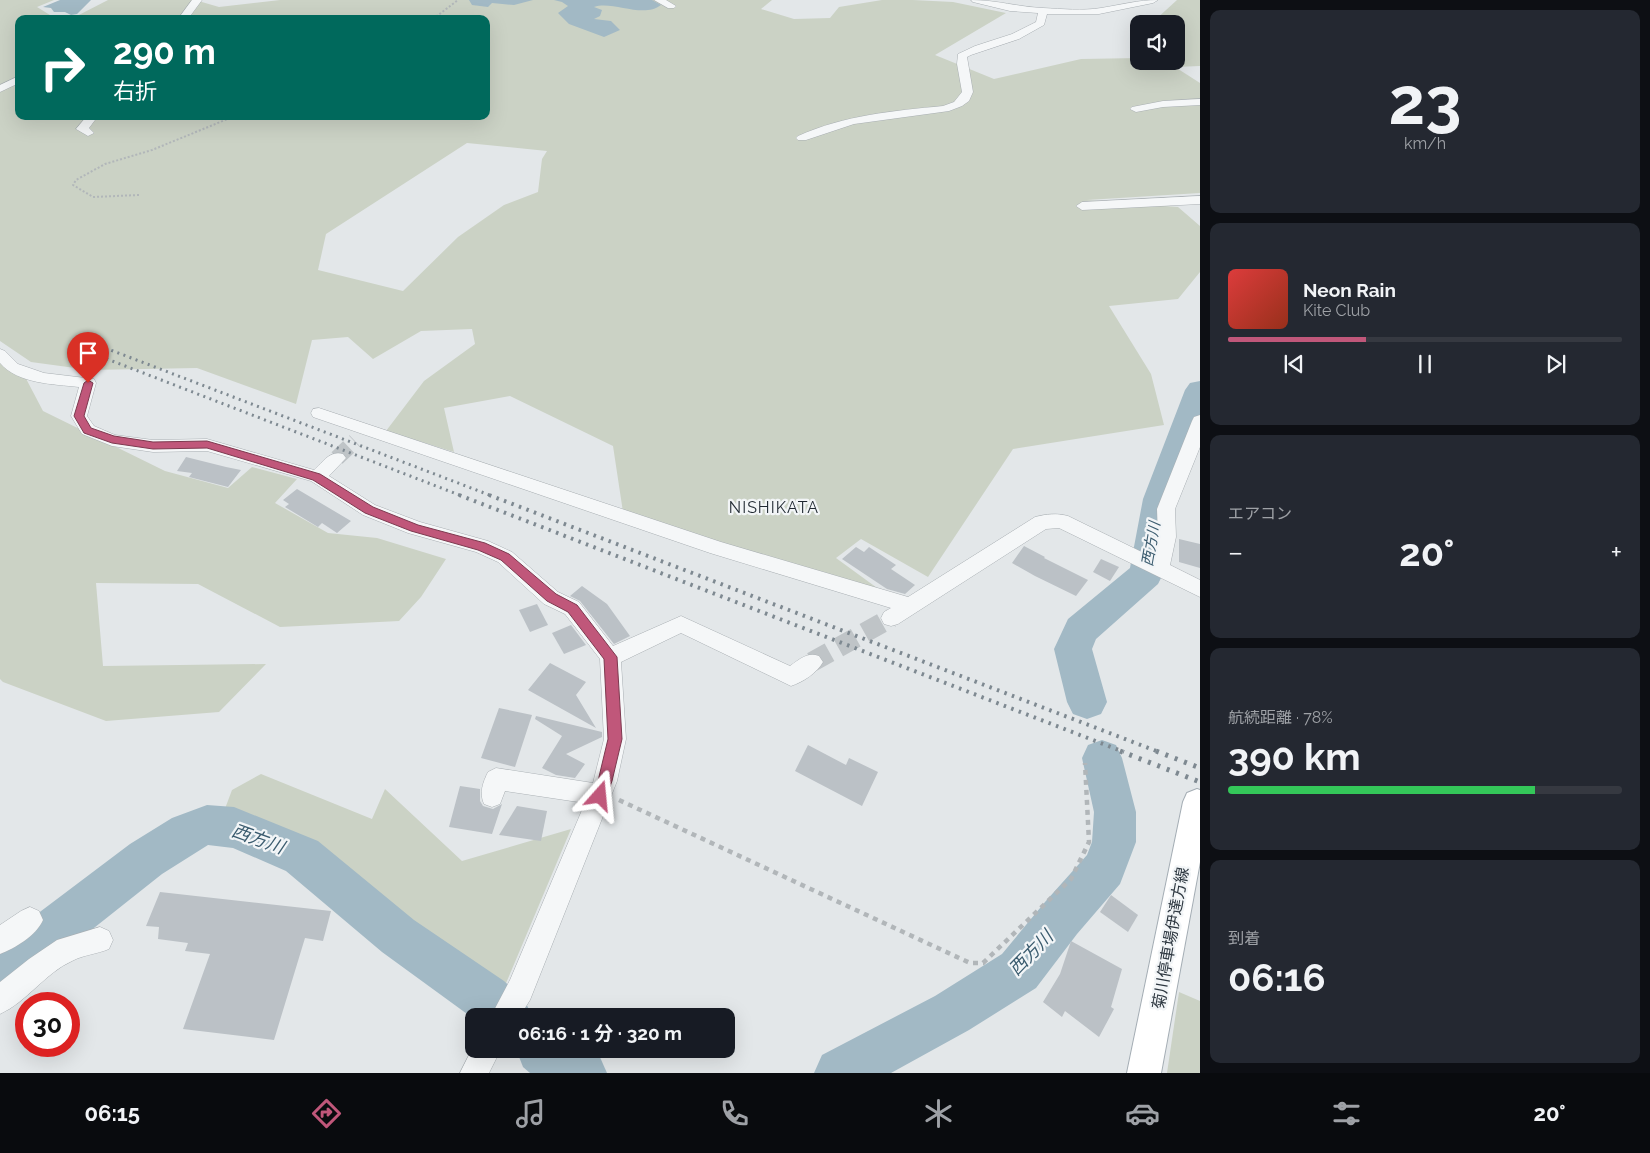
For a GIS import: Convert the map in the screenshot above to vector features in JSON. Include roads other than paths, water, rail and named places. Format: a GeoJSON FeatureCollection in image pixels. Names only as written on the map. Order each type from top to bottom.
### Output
{"type":"FeatureCollection","features":[{"type":"Feature","properties":{"kind":"main road","name":"菊川停車場伊達方線"},"geometry":{"type":"LineString","coordinates":[[1144,1073],[1164,977],[1192,866],[1197,802]]}},
{"type":"Feature","properties":{"kind":"street"},"geometry":{"type":"LineString","coordinates":[[186,15],[197,0]]}},
{"type":"Feature","properties":{"kind":"street"},"geometry":{"type":"LineString","coordinates":[[659,0],[671,6]]}},
{"type":"Feature","properties":{"kind":"street"},"geometry":{"type":"LineString","coordinates":[[976,0],[1010,8],[1043,11],[1099,11],[1153,0]]}},
{"type":"Feature","properties":{"kind":"street"},"geometry":{"type":"LineString","coordinates":[[802,138],[824,127],[865,117],[945,109],[956,106],[968,93],[969,85],[961,62],[962,56],[984,45],[1008,40],[1030,30],[1042,23],[1043,11]]}},
{"type":"Feature","properties":{"kind":"street"},"geometry":{"type":"LineString","coordinates":[[0,90],[15,81]]}},
{"type":"Feature","properties":{"kind":"street"},"geometry":{"type":"LineString","coordinates":[[1136,109],[1164,104],[1200,102]]}},
{"type":"Feature","properties":{"kind":"street"},"geometry":{"type":"LineString","coordinates":[[88,133],[82,129],[90,120]]}},
{"type":"Feature","properties":{"kind":"street"},"geometry":{"type":"LineString","coordinates":[[1082,206],[1200,200]]}},
{"type":"Feature","properties":{"kind":"street"},"geometry":{"type":"LineString","coordinates":[[0,354],[12,367],[42,378],[88,383],[79,416],[88,430],[112,440],[153,446],[207,445],[317,477],[369,510],[415,528],[481,546],[505,557],[551,598],[572,608],[610,657],[615,739],[600,793],[520,990],[510,1008]]}},
{"type":"Feature","properties":{"kind":"street"},"geometry":{"type":"LineString","coordinates":[[319,413],[360,435],[717,548],[910,606]]}},
{"type":"Feature","properties":{"kind":"street"},"geometry":{"type":"LineString","coordinates":[[1158,569],[1167,537],[1166,509],[1193,444],[1200,420]]}},
{"type":"Feature","properties":{"kind":"street"},"geometry":{"type":"LineString","coordinates":[[317,477],[337,458]]}},
{"type":"Feature","properties":{"kind":"street"},"geometry":{"type":"LineString","coordinates":[[891,618],[1042,522],[1061,521],[1200,590]]}},
{"type":"Feature","properties":{"kind":"street"},"geometry":{"type":"LineString","coordinates":[[610,657],[680,624],[791,677],[812,662]]}},
{"type":"Feature","properties":{"kind":"street"},"geometry":{"type":"LineString","coordinates":[[492,796],[496,779],[600,793]]}},
{"type":"Feature","properties":{"kind":"street"},"geometry":{"type":"LineString","coordinates":[[0,941],[30,920]]}},
{"type":"Feature","properties":{"kind":"street"},"geometry":{"type":"LineString","coordinates":[[0,1000],[38,968],[66,949],[100,940]]}},
{"type":"Feature","properties":{"kind":"water"},"geometry":{"type":"Polygon","coordinates":[[[60,0],[91,0],[77,14],[71,15],[65,12],[54,12],[51,8],[43,7],[60,0]]]}},
{"type":"Feature","properties":{"kind":"water"},"geometry":{"type":"Polygon","coordinates":[[[469,0],[533,0],[514,5],[492,3],[488,7],[472,5],[469,0]]]}},
{"type":"Feature","properties":{"kind":"water"},"geometry":{"type":"Polygon","coordinates":[[[554,0],[652,0],[661,5],[654,9],[645,10],[601,5],[594,7],[602,10],[600,16],[594,19],[611,21],[620,30],[604,37],[569,24],[558,13],[568,6],[554,0]]]}},
{"type":"Feature","properties":{"kind":"waterway","name":"西方川"},"geometry":{"type":"LineString","coordinates":[[1087,702],[1073,649],[1081,630],[1146,574],[1159,499],[1200,390]]}},
{"type":"Feature","properties":{"kind":"waterway","name":"西方川"},"geometry":{"type":"LineString","coordinates":[[840,1073],[952,1013],[1019,971],[1061,918],[1104,869],[1114,842],[1115,812],[1102,758]]}},
{"type":"Feature","properties":{"kind":"waterway","name":"西方川"},"geometry":{"type":"LineString","coordinates":[[0,972],[146,859],[187,833],[207,825],[234,828],[302,856],[398,936],[487,998],[498,1008]]}},
{"type":"Feature","properties":{"kind":"waterway","name":"西方川"},"geometry":{"type":"LineString","coordinates":[[551,1058],[581,1073]]}},
{"type":"Feature","properties":{"kind":"tunnel"},"geometry":{"type":"LineString","coordinates":[[337,458],[355,441]]}},
{"type":"Feature","properties":{"kind":"tunnel"},"geometry":{"type":"LineString","coordinates":[[812,662],[891,618]]}},
{"type":"Feature","properties":{"kind":"railway"},"geometry":{"type":"LineString","coordinates":[[87,341],[492,496]]}},
{"type":"Feature","properties":{"kind":"railway"},"geometry":{"type":"LineString","coordinates":[[76,347],[462,496]]}},
{"type":"Feature","properties":{"kind":"railway"},"geometry":{"type":"LineString","coordinates":[[459,495],[1124,752]]}},
{"type":"Feature","properties":{"kind":"railway"},"geometry":{"type":"LineString","coordinates":[[489,495],[1159,752]]}},
{"type":"Feature","properties":{"kind":"railway"},"geometry":{"type":"LineString","coordinates":[[1120,751],[1200,782]]}},
{"type":"Feature","properties":{"kind":"railway"},"geometry":{"type":"LineString","coordinates":[[1156,751],[1200,768]]}},
{"type":"Feature","properties":{"kind":"district","name":"NISHIKATA"},"geometry":{"type":"Point","coordinates":[774,507]}}]}
